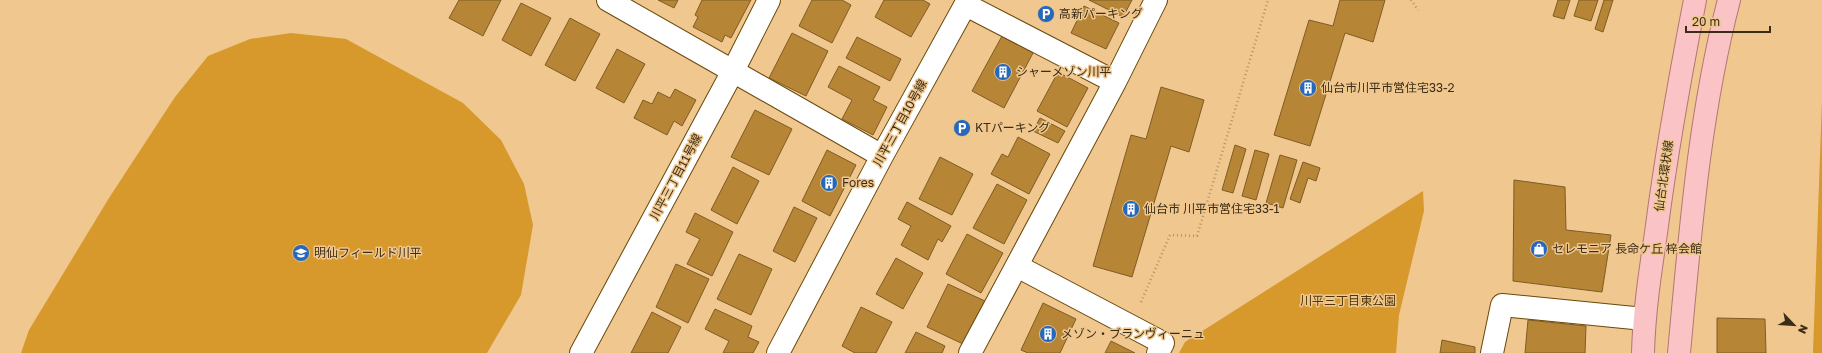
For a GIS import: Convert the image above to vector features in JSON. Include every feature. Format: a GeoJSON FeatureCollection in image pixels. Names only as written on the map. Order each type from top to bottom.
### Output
{"type":"FeatureCollection","features":[{"type":"Feature","properties":{"kind":"main road","name":"仙台北環状線"},"geometry":{"type":"LineString","coordinates":[[1643,353],[1644,319],[1676,101],[1695,0]]}},
{"type":"Feature","properties":{"kind":"main road"},"geometry":{"type":"LineString","coordinates":[[1679,353],[1690,240],[1704,123],[1729,0]]}},
{"type":"Feature","properties":{"kind":"street"},"geometry":{"type":"LineString","coordinates":[[608,0],[882,156]]}},
{"type":"Feature","properties":{"kind":"street","name":"川平三丁目11号線"},"geometry":{"type":"LineString","coordinates":[[581,353],[733,71],[769,0]]}},
{"type":"Feature","properties":{"kind":"street"},"geometry":{"type":"LineString","coordinates":[[970,353],[1115,82],[1156,0]]}},
{"type":"Feature","properties":{"kind":"street"},"geometry":{"type":"LineString","coordinates":[[967,2],[1115,82]]}},
{"type":"Feature","properties":{"kind":"street","name":"川平三丁目10号線"},"geometry":{"type":"LineString","coordinates":[[778,353],[882,156],[967,2]]}},
{"type":"Feature","properties":{"kind":"street"},"geometry":{"type":"LineString","coordinates":[[1016,266],[1164,343],[1158,353]]}},
{"type":"Feature","properties":{"kind":"street"},"geometry":{"type":"LineString","coordinates":[[1492,353],[1502,305],[1644,319]]}},
{"type":"Feature","properties":{"kind":"path"},"geometry":{"type":"LineString","coordinates":[[1132,325],[1170,235],[1197,236],[1268,0]]}},
{"type":"Feature","properties":{"kind":"path"},"geometry":{"type":"LineString","coordinates":[[1411,0],[1418,10]]}},
{"type":"Feature","properties":{"kind":"green space"},"geometry":{"type":"Polygon","coordinates":[[[291,33],[346,39],[463,103],[501,140],[524,184],[533,225],[521,295],[487,353],[21,353],[29,330],[109,198],[175,97],[208,56],[250,39],[291,33]]]}},
{"type":"Feature","properties":{"kind":"green space"},"geometry":{"type":"Polygon","coordinates":[[[1822,100],[1822,353],[1813,353],[1822,100]]]}},
{"type":"Feature","properties":{"kind":"green space","name":"川平三丁目東公園"},"geometry":{"type":"Polygon","coordinates":[[[1423,191],[1424,211],[1399,315],[1396,353],[1179,353],[1185,342],[1423,191]]]}},
{"type":"Feature","properties":{"kind":"building"},"geometry":{"type":"Polygon","coordinates":[[[459,0],[501,0],[483,36],[449,18],[459,0]]]}},
{"type":"Feature","properties":{"kind":"building"},"geometry":{"type":"Polygon","coordinates":[[[658,0],[678,0],[674,8],[658,0]]]}},
{"type":"Feature","properties":{"kind":"building"},"geometry":{"type":"Polygon","coordinates":[[[702,0],[751,0],[731,38],[725,35],[722,42],[693,27],[698,17],[695,15],[702,0]]]}},
{"type":"Feature","properties":{"kind":"building"},"geometry":{"type":"Polygon","coordinates":[[[812,0],[842,0],[851,5],[832,43],[799,26],[812,0]]]}},
{"type":"Feature","properties":{"kind":"building"},"geometry":{"type":"Polygon","coordinates":[[[884,0],[923,0],[930,4],[911,37],[875,17],[884,0]]]}},
{"type":"Feature","properties":{"kind":"building"},"geometry":{"type":"Polygon","coordinates":[[[1089,0],[1132,0],[1123,17],[1089,0]]]}},
{"type":"Feature","properties":{"kind":"building","name":"仙台市川平市営住宅33-2"},"geometry":{"type":"Polygon","coordinates":[[[1340,0],[1385,0],[1373,42],[1345,33],[1310,146],[1274,135],[1309,20],[1333,26],[1340,0]]]}},
{"type":"Feature","properties":{"kind":"building"},"geometry":{"type":"Polygon","coordinates":[[[1558,0],[1570,0],[1564,19],[1553,16],[1558,0]]]}},
{"type":"Feature","properties":{"kind":"building"},"geometry":{"type":"Polygon","coordinates":[[[1579,0],[1598,0],[1591,21],[1574,16],[1579,0]]]}},
{"type":"Feature","properties":{"kind":"building"},"geometry":{"type":"Polygon","coordinates":[[[1604,0],[1613,0],[1603,32],[1595,29],[1604,0]]]}},
{"type":"Feature","properties":{"kind":"building"},"geometry":{"type":"Polygon","coordinates":[[[521,3],[551,18],[531,56],[502,40],[521,3]]]}},
{"type":"Feature","properties":{"kind":"building"},"geometry":{"type":"Polygon","coordinates":[[[1084,6],[1119,23],[1106,49],[1071,33],[1084,6]]]}},
{"type":"Feature","properties":{"kind":"building"},"geometry":{"type":"Polygon","coordinates":[[[570,18],[600,34],[575,81],[545,65],[570,18]]]}},
{"type":"Feature","properties":{"kind":"building"},"geometry":{"type":"Polygon","coordinates":[[[792,33],[828,51],[806,96],[769,78],[792,33]]]}},
{"type":"Feature","properties":{"kind":"building","name":"シャーメゾン川平"},"geometry":{"type":"Polygon","coordinates":[[[1002,36],[1033,53],[1004,108],[972,91],[1002,36]]]}},
{"type":"Feature","properties":{"kind":"building"},"geometry":{"type":"Polygon","coordinates":[[[857,37],[901,59],[890,81],[846,58],[857,37]]]}},
{"type":"Feature","properties":{"kind":"building"},"geometry":{"type":"Polygon","coordinates":[[[617,49],[645,64],[624,103],[596,88],[617,49]]]}},
{"type":"Feature","properties":{"kind":"building"},"geometry":{"type":"Polygon","coordinates":[[[839,66],[880,87],[873,100],[887,107],[873,135],[842,119],[852,100],[828,87],[839,66]]]}},
{"type":"Feature","properties":{"kind":"building"},"geometry":{"type":"Polygon","coordinates":[[[1058,72],[1088,88],[1067,127],[1037,111],[1058,72]]]}},
{"type":"Feature","properties":{"kind":"building","name":"仙台市 川平市営住宅33-1"},"geometry":{"type":"Polygon","coordinates":[[[1161,87],[1204,100],[1189,152],[1171,146],[1132,277],[1093,266],[1131,135],[1146,139],[1161,87]]]}},
{"type":"Feature","properties":{"kind":"building"},"geometry":{"type":"Polygon","coordinates":[[[675,89],[696,100],[682,126],[674,121],[667,135],[634,118],[643,100],[652,104],[658,92],[670,98],[675,89]]]}},
{"type":"Feature","properties":{"kind":"building"},"geometry":{"type":"Polygon","coordinates":[[[755,110],[792,129],[769,175],[731,157],[755,110]]]}},
{"type":"Feature","properties":{"kind":"building"},"geometry":{"type":"Polygon","coordinates":[[[1040,118],[1065,131],[1058,143],[1033,131],[1040,118]]]}},
{"type":"Feature","properties":{"kind":"building"},"geometry":{"type":"Polygon","coordinates":[[[1018,137],[1050,154],[1029,194],[991,174],[1002,154],[1008,157],[1018,137]]]}},
{"type":"Feature","properties":{"kind":"building"},"geometry":{"type":"Polygon","coordinates":[[[1235,145],[1246,149],[1233,193],[1222,190],[1235,145]]]}},
{"type":"Feature","properties":{"kind":"building","name":"Fores"},"geometry":{"type":"Polygon","coordinates":[[[827,150],[856,165],[830,216],[802,201],[827,150]]]}},
{"type":"Feature","properties":{"kind":"building"},"geometry":{"type":"Polygon","coordinates":[[[1255,150],[1269,154],[1256,200],[1242,196],[1255,150]]]}},
{"type":"Feature","properties":{"kind":"building"},"geometry":{"type":"Polygon","coordinates":[[[1280,155],[1297,160],[1283,208],[1266,203],[1280,155]]]}},
{"type":"Feature","properties":{"kind":"building"},"geometry":{"type":"Polygon","coordinates":[[[940,157],[973,174],[952,215],[919,199],[940,157]]]}},
{"type":"Feature","properties":{"kind":"building"},"geometry":{"type":"Polygon","coordinates":[[[1303,162],[1320,168],[1316,181],[1308,178],[1300,203],[1290,199],[1303,162]]]}},
{"type":"Feature","properties":{"kind":"building"},"geometry":{"type":"Polygon","coordinates":[[[733,167],[759,181],[737,224],[711,210],[733,167]]]}},
{"type":"Feature","properties":{"kind":"building"},"geometry":{"type":"Polygon","coordinates":[[[1514,180],[1565,187],[1566,230],[1611,235],[1602,292],[1513,281],[1514,180]]]}},
{"type":"Feature","properties":{"kind":"building"},"geometry":{"type":"Polygon","coordinates":[[[997,184],[1027,200],[1004,244],[973,228],[997,184]]]}},
{"type":"Feature","properties":{"kind":"building"},"geometry":{"type":"Polygon","coordinates":[[[907,202],[951,226],[942,242],[938,239],[928,260],[901,245],[911,226],[898,219],[907,202]]]}},
{"type":"Feature","properties":{"kind":"building"},"geometry":{"type":"Polygon","coordinates":[[[794,207],[817,218],[795,262],[773,251],[794,207]]]}},
{"type":"Feature","properties":{"kind":"building"},"geometry":{"type":"Polygon","coordinates":[[[695,213],[733,232],[712,276],[687,264],[700,239],[686,232],[695,213]]]}},
{"type":"Feature","properties":{"kind":"building"},"geometry":{"type":"Polygon","coordinates":[[[967,234],[1003,253],[981,293],[946,274],[967,234]]]}},
{"type":"Feature","properties":{"kind":"building"},"geometry":{"type":"Polygon","coordinates":[[[739,254],[772,269],[751,315],[717,299],[739,254]]]}},
{"type":"Feature","properties":{"kind":"building"},"geometry":{"type":"Polygon","coordinates":[[[896,258],[923,273],[903,309],[876,294],[896,258]]]}},
{"type":"Feature","properties":{"kind":"building"},"geometry":{"type":"Polygon","coordinates":[[[676,264],[709,279],[688,323],[656,307],[676,264]]]}},
{"type":"Feature","properties":{"kind":"building"},"geometry":{"type":"Polygon","coordinates":[[[948,284],[985,301],[963,344],[927,327],[948,284]]]}},
{"type":"Feature","properties":{"kind":"building","name":"メゾン・ブランヴィーニュ"},"geometry":{"type":"Polygon","coordinates":[[[1043,303],[1076,319],[1060,353],[1028,353],[1021,350],[1043,303]]]}},
{"type":"Feature","properties":{"kind":"building"},"geometry":{"type":"Polygon","coordinates":[[[861,307],[892,322],[876,353],[855,353],[842,346],[861,307]]]}},
{"type":"Feature","properties":{"kind":"building"},"geometry":{"type":"Polygon","coordinates":[[[715,309],[752,326],[748,337],[759,342],[753,353],[723,353],[729,341],[705,329],[715,309]]]}},
{"type":"Feature","properties":{"kind":"building"},"geometry":{"type":"Polygon","coordinates":[[[652,312],[681,327],[668,353],[631,353],[652,312]]]}},
{"type":"Feature","properties":{"kind":"building"},"geometry":{"type":"Polygon","coordinates":[[[1717,318],[1765,319],[1766,353],[1717,353],[1717,318]]]}},
{"type":"Feature","properties":{"kind":"building"},"geometry":{"type":"Polygon","coordinates":[[[1528,320],[1586,326],[1585,353],[1525,353],[1528,320]]]}},
{"type":"Feature","properties":{"kind":"building"},"geometry":{"type":"Polygon","coordinates":[[[916,332],[945,346],[942,353],[905,353],[916,332]]]}},
{"type":"Feature","properties":{"kind":"building"},"geometry":{"type":"Polygon","coordinates":[[[1442,340],[1475,347],[1475,353],[1440,353],[1442,340]]]}},
{"type":"Feature","properties":{"kind":"building"},"geometry":{"type":"Polygon","coordinates":[[[1111,341],[1135,353],[1105,353],[1111,341]]]}},
{"type":"Feature","properties":{"kind":"place","name":"高新パーキング"},"geometry":{"type":"Point","coordinates":[1046,14]}},
{"type":"Feature","properties":{"kind":"place","name":"シャーメゾン川平"},"geometry":{"type":"Point","coordinates":[1003,72]}},
{"type":"Feature","properties":{"kind":"place","name":"仙台市川平市営住宅33-2"},"geometry":{"type":"Point","coordinates":[1308,88]}},
{"type":"Feature","properties":{"kind":"place","name":"KTパーキング"},"geometry":{"type":"Point","coordinates":[962,128]}},
{"type":"Feature","properties":{"kind":"place","name":"Fores"},"geometry":{"type":"Point","coordinates":[829,183]}},
{"type":"Feature","properties":{"kind":"place","name":"仙台市 川平市営住宅33-1"},"geometry":{"type":"Point","coordinates":[1131,209]}},
{"type":"Feature","properties":{"kind":"place","name":"セレモニア 長命ケ丘 梓会館"},"geometry":{"type":"Point","coordinates":[1539,249]}},
{"type":"Feature","properties":{"kind":"place","name":"明仙フィールド川平"},"geometry":{"type":"Point","coordinates":[301,253]}},
{"type":"Feature","properties":{"kind":"place","name":"メゾン・ブランヴィーニュ"},"geometry":{"type":"Point","coordinates":[1048,334]}}]}
